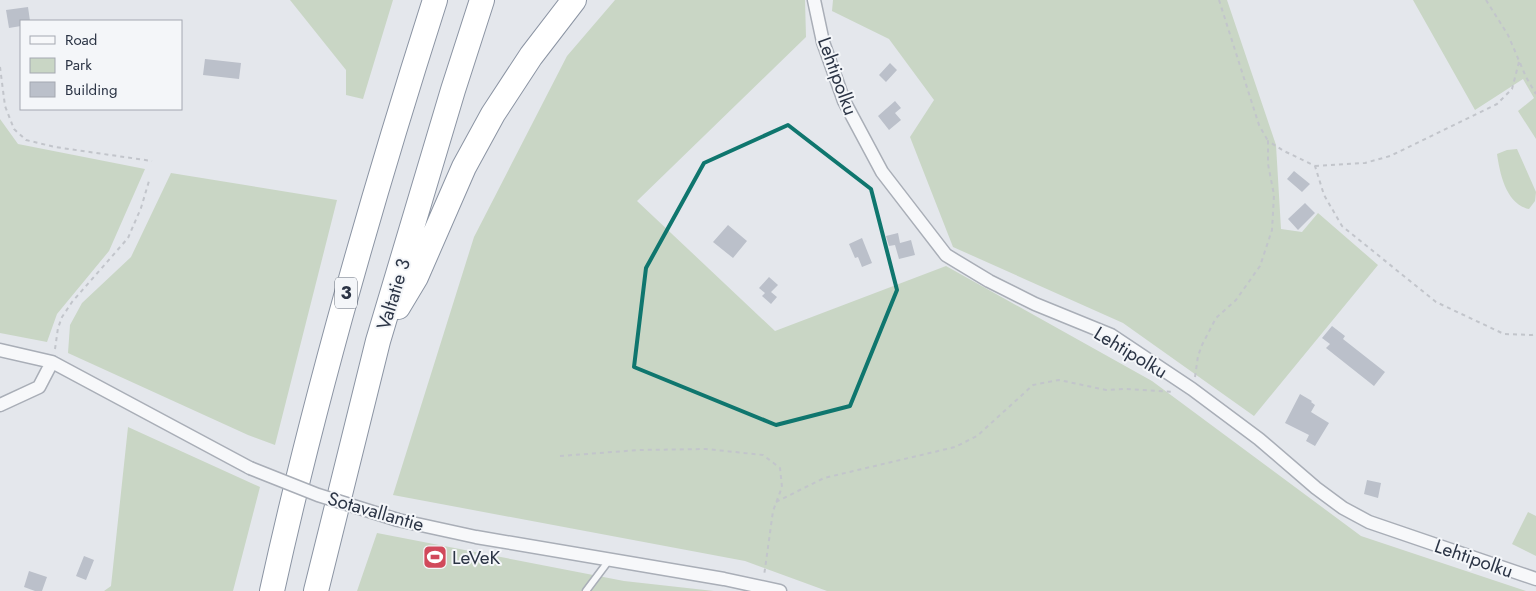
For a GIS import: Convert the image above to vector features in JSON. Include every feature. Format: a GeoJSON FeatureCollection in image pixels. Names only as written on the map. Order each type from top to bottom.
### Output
{"type":"FeatureCollection","features":[{"type":"Feature","properties":{"kind":"highway","name":"3"},"geometry":{"type":"LineString","coordinates":[[272,591],[282,542],[345,298],[407,87],[435,0]]}},
{"type":"Feature","properties":{"kind":"highway","name":"Valtatie 3"},"geometry":{"type":"LineString","coordinates":[[316,591],[378,341],[482,0]]}},
{"type":"Feature","properties":{"kind":"highway"},"geometry":{"type":"LineString","coordinates":[[378,341],[416,277],[464,167],[493,114],[531,56],[574,0]]}},
{"type":"Feature","properties":{"kind":"street","name":"Lehtipolku"},"geometry":{"type":"LineString","coordinates":[[814,0],[823,42],[844,102],[882,172],[946,255],[989,281],[1035,304],[1112,335],[1259,439],[1316,488],[1343,508],[1369,522],[1536,580]]}},
{"type":"Feature","properties":{"kind":"street","name":"Sotavallantie"},"geometry":{"type":"LineString","coordinates":[[0,350],[52,362],[250,468],[318,495],[398,520],[476,537],[724,578],[780,591]]}},
{"type":"Feature","properties":{"kind":"street"},"geometry":{"type":"LineString","coordinates":[[0,406],[38,387],[52,362]]}},
{"type":"Feature","properties":{"kind":"lane"},"geometry":{"type":"LineString","coordinates":[[586,591],[610,560]]}},
{"type":"Feature","properties":{"kind":"path"},"geometry":{"type":"LineString","coordinates":[[1219,0],[1259,125],[1268,141],[1315,166],[1365,163],[1390,156],[1497,104],[1512,90],[1519,62]]}},
{"type":"Feature","properties":{"kind":"path"},"geometry":{"type":"LineString","coordinates":[[1486,0],[1508,35],[1519,62],[1536,94]]}},
{"type":"Feature","properties":{"kind":"path"},"geometry":{"type":"LineString","coordinates":[[0,67],[5,106],[14,129],[26,140],[55,147],[152,161]]}},
{"type":"Feature","properties":{"kind":"path"},"geometry":{"type":"LineString","coordinates":[[776,502],[824,478],[955,446],[976,436],[1032,385],[1059,380],[1106,390],[1125,389],[1176,392],[1192,390],[1198,356],[1202,345],[1216,318],[1236,300],[1260,266],[1272,230],[1274,194],[1268,164],[1268,141]]}},
{"type":"Feature","properties":{"kind":"path"},"geometry":{"type":"LineString","coordinates":[[1315,166],[1324,195],[1342,226],[1436,302],[1504,334],[1532,336],[1536,334]]}},
{"type":"Feature","properties":{"kind":"path"},"geometry":{"type":"LineString","coordinates":[[52,362],[58,328],[62,317],[72,302],[128,238],[142,208],[149,181]]}},
{"type":"Feature","properties":{"kind":"path"},"geometry":{"type":"LineString","coordinates":[[560,456],[639,450],[706,449],[764,455],[780,468],[782,487],[773,511],[763,587]]}},
{"type":"Feature","properties":{"kind":"highlighted area"},"geometry":{"type":"Polygon","coordinates":[[[788,125],[871,189],[897,290],[850,406],[776,425],[634,367],[646,268],[704,163],[788,125]]]}},
{"type":"Feature","properties":{"kind":"green space"},"geometry":{"type":"Polygon","coordinates":[[[290,0],[393,0],[363,99],[346,95],[346,70],[290,0]]]}},
{"type":"Feature","properties":{"kind":"green space"},"geometry":{"type":"Polygon","coordinates":[[[615,0],[805,0],[806,37],[637,201],[775,331],[946,266],[1152,381],[1361,536],[1526,591],[827,591],[745,561],[393,495],[474,237],[567,56],[615,0]]]}},
{"type":"Feature","properties":{"kind":"green space"},"geometry":{"type":"Polygon","coordinates":[[[833,0],[1227,0],[1276,145],[1281,229],[1302,232],[1318,213],[1378,265],[1254,416],[1123,323],[953,247],[910,137],[934,100],[889,39],[832,11],[833,0]]]}},
{"type":"Feature","properties":{"kind":"green space"},"geometry":{"type":"Polygon","coordinates":[[[1413,0],[1536,0],[1536,139],[1518,111],[1534,98],[1523,79],[1475,110],[1413,0]]]}},
{"type":"Feature","properties":{"kind":"green space"},"geometry":{"type":"Polygon","coordinates":[[[0,119],[18,144],[145,169],[109,251],[57,314],[47,342],[0,333],[0,119]]]}},
{"type":"Feature","properties":{"kind":"green space"},"geometry":{"type":"Polygon","coordinates":[[[1517,149],[1536,192],[1535,201],[1529,209],[1521,206],[1510,195],[1502,179],[1498,162],[1497,154],[1517,149]]]}},
{"type":"Feature","properties":{"kind":"green space"},"geometry":{"type":"Polygon","coordinates":[[[171,173],[337,200],[275,445],[248,435],[68,353],[70,325],[82,303],[131,257],[171,173]]]}},
{"type":"Feature","properties":{"kind":"green space"},"geometry":{"type":"Polygon","coordinates":[[[128,427],[260,487],[233,591],[104,591],[111,586],[128,427]]]}},
{"type":"Feature","properties":{"kind":"green space"},"geometry":{"type":"Polygon","coordinates":[[[1528,512],[1536,516],[1536,556],[1512,544],[1528,512]]]}},
{"type":"Feature","properties":{"kind":"green space","name":"LeVeK"},"geometry":{"type":"Polygon","coordinates":[[[377,533],[624,581],[714,591],[357,591],[377,533]]]}},
{"type":"Feature","properties":{"kind":"building"},"geometry":{"type":"Polygon","coordinates":[[[28,7],[30,20],[20,20],[20,26],[9,28],[6,10],[28,7]]]}},
{"type":"Feature","properties":{"kind":"building"},"geometry":{"type":"Polygon","coordinates":[[[205,59],[241,63],[239,79],[203,75],[205,59]]]}},
{"type":"Feature","properties":{"kind":"building"},"geometry":{"type":"Polygon","coordinates":[[[890,63],[897,70],[886,82],[879,75],[890,63]]]}},
{"type":"Feature","properties":{"kind":"building"},"geometry":{"type":"Polygon","coordinates":[[[895,101],[901,108],[895,113],[901,120],[889,130],[878,116],[895,101]]]}},
{"type":"Feature","properties":{"kind":"building"},"geometry":{"type":"Polygon","coordinates":[[[1294,171],[1310,184],[1302,192],[1287,179],[1294,171]]]}},
{"type":"Feature","properties":{"kind":"building"},"geometry":{"type":"Polygon","coordinates":[[[1305,203],[1315,213],[1298,230],[1288,219],[1305,203]]]}},
{"type":"Feature","properties":{"kind":"building"},"geometry":{"type":"Polygon","coordinates":[[[728,225],[747,241],[733,258],[713,242],[728,225]]]}},
{"type":"Feature","properties":{"kind":"building"},"geometry":{"type":"Polygon","coordinates":[[[898,233],[900,243],[911,240],[915,255],[899,259],[895,245],[889,246],[886,236],[898,233]]]}},
{"type":"Feature","properties":{"kind":"building"},"geometry":{"type":"Polygon","coordinates":[[[862,238],[872,263],[862,267],[858,257],[855,258],[849,244],[862,238]]]}},
{"type":"Feature","properties":{"kind":"building"},"geometry":{"type":"Polygon","coordinates":[[[769,277],[778,285],[771,292],[777,297],[771,304],[762,296],[765,293],[759,288],[769,277]]]}},
{"type":"Feature","properties":{"kind":"building"},"geometry":{"type":"Polygon","coordinates":[[[1332,326],[1345,336],[1343,339],[1385,372],[1374,386],[1326,348],[1330,344],[1322,338],[1332,326]]]}},
{"type":"Feature","properties":{"kind":"building"},"geometry":{"type":"Polygon","coordinates":[[[1300,394],[1315,405],[1311,412],[1329,423],[1315,446],[1306,441],[1309,435],[1285,423],[1300,394]]]}},
{"type":"Feature","properties":{"kind":"building"},"geometry":{"type":"Polygon","coordinates":[[[1367,480],[1381,483],[1378,498],[1364,494],[1367,480]]]}},
{"type":"Feature","properties":{"kind":"building"},"geometry":{"type":"Polygon","coordinates":[[[84,556],[94,560],[86,580],[76,576],[84,556]]]}},
{"type":"Feature","properties":{"kind":"building"},"geometry":{"type":"Polygon","coordinates":[[[29,571],[47,577],[42,591],[35,591],[24,587],[29,571]]]}},
{"type":"Feature","properties":{"kind":"place","name":"LeVeK"},"geometry":{"type":"Point","coordinates":[435,557]}}]}
